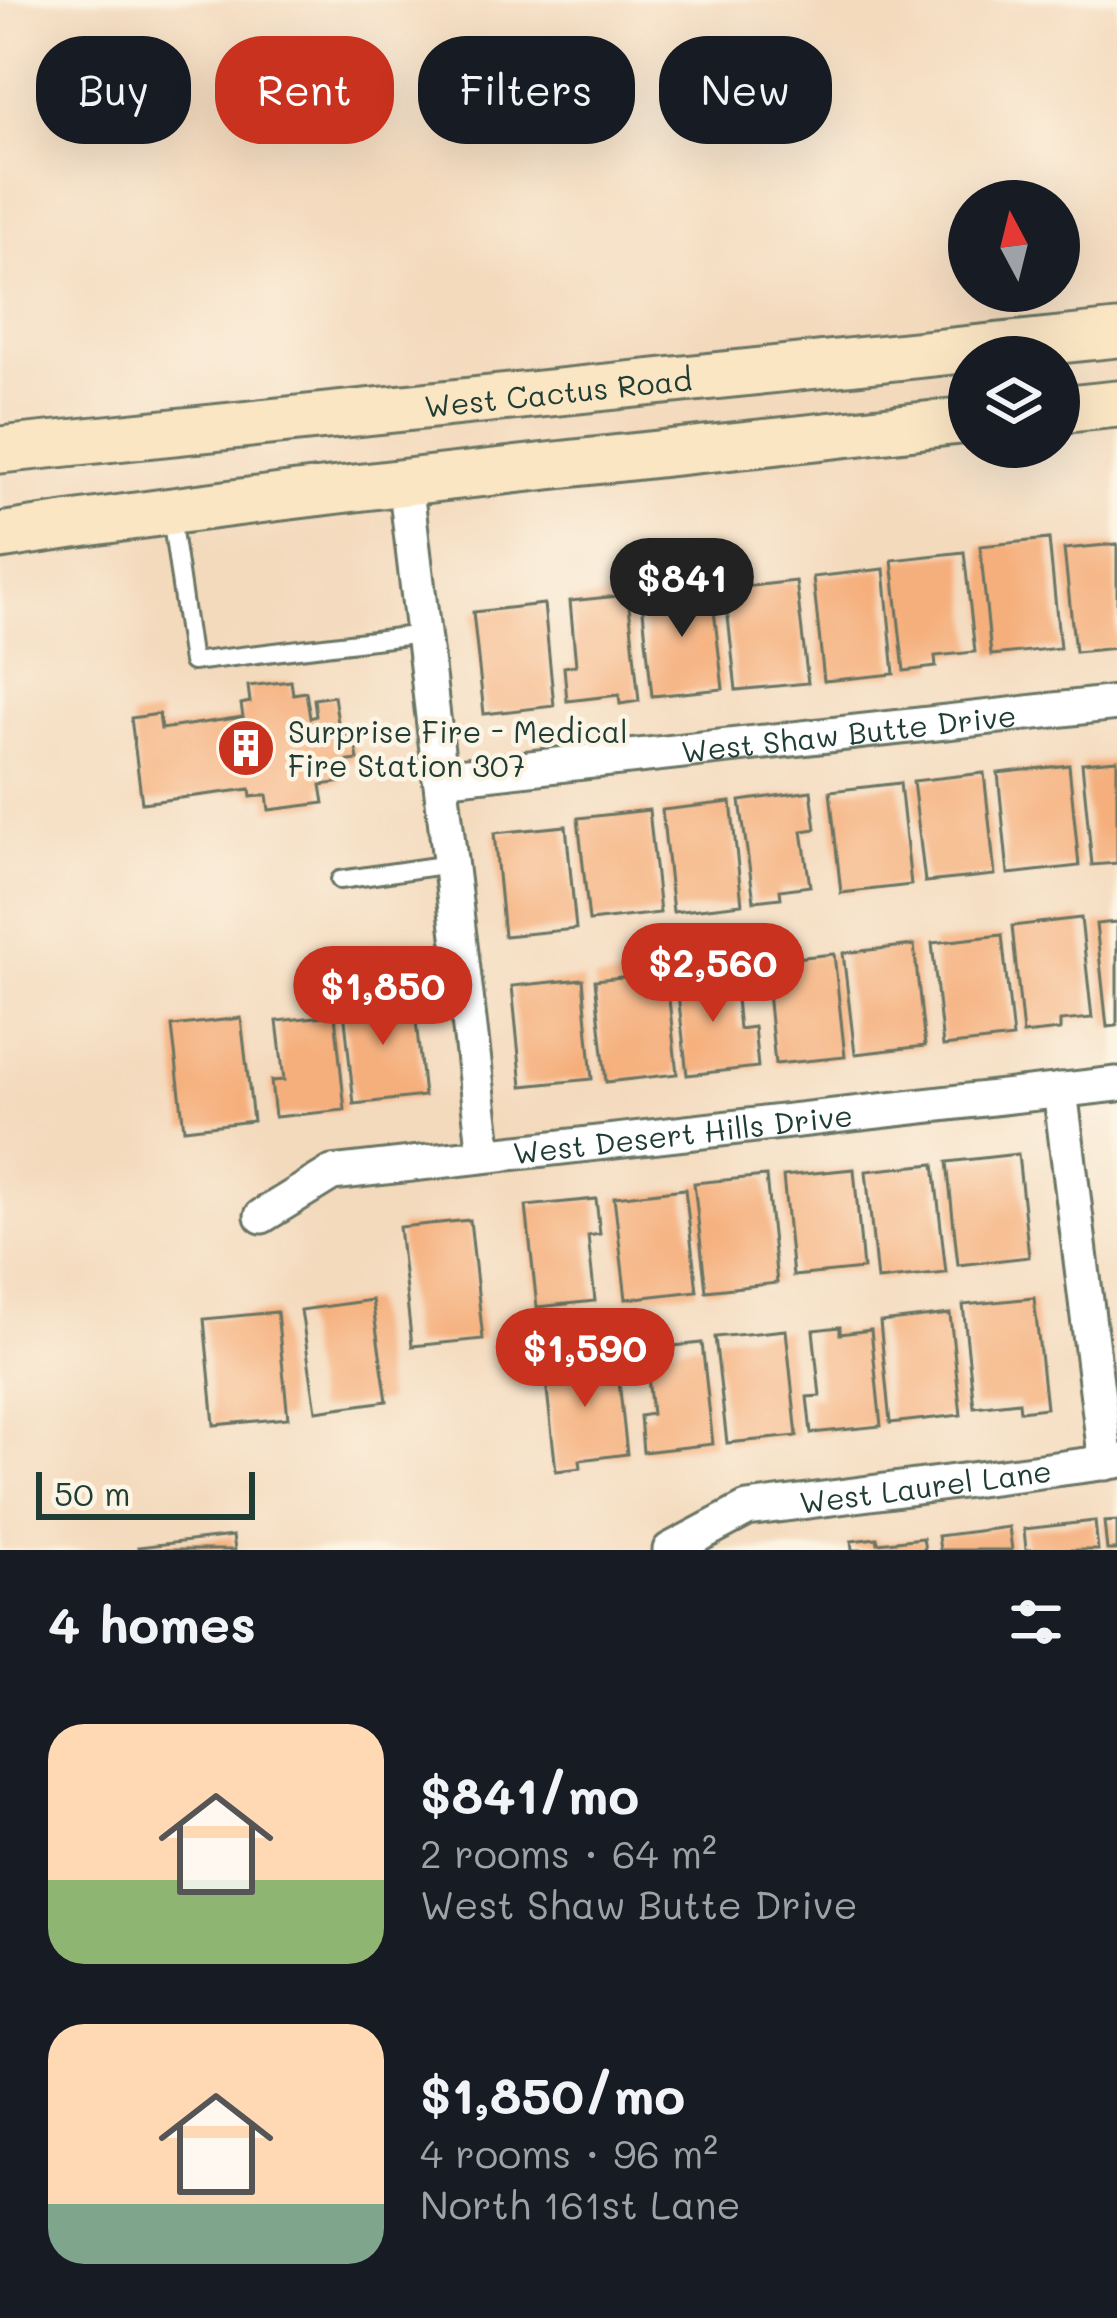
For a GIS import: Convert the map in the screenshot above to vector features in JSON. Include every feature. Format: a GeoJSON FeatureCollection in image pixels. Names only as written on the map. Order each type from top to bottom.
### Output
{"type":"FeatureCollection","features":[{"type":"Feature","properties":{"kind":"main road","name":"West Cactus Road"},"geometry":{"type":"LineString","coordinates":[[0,450],[1117,334]]}},
{"type":"Feature","properties":{"kind":"main road"},"geometry":{"type":"LineString","coordinates":[[1080,408],[1117,404]]}},
{"type":"Feature","properties":{"kind":"main road"},"geometry":{"type":"LineString","coordinates":[[0,536],[405,481],[948,422]]}},
{"type":"Feature","properties":{"kind":"street"},"geometry":{"type":"LineString","coordinates":[[405,481],[485,1155]]}},
{"type":"Feature","properties":{"kind":"street","name":"West Shaw Butte Drive"},"geometry":{"type":"LineString","coordinates":[[440,778],[1117,703]]}},
{"type":"Feature","properties":{"kind":"street","name":"West Desert Hills Drive"},"geometry":{"type":"LineString","coordinates":[[262,1216],[332,1173],[1117,1084]]}},
{"type":"Feature","properties":{"kind":"street"},"geometry":{"type":"LineString","coordinates":[[1060,1090],[1112,1462]]}},
{"type":"Feature","properties":{"kind":"street","name":"West Laurel Lane"},"geometry":{"type":"LineString","coordinates":[[670,1550],[747,1509],[1112,1462]]}},
{"type":"Feature","properties":{"kind":"lane"},"geometry":{"type":"LineString","coordinates":[[170,510],[192,662],[423,634]]}},
{"type":"Feature","properties":{"kind":"lane"},"geometry":{"type":"LineString","coordinates":[[340,880],[450,864]]}},
{"type":"Feature","properties":{"kind":"building"},"geometry":{"type":"Polygon","coordinates":[[[1049,539],[1060,648],[991,655],[980,546],[1049,539]]]}},
{"type":"Feature","properties":{"kind":"building"},"geometry":{"type":"Polygon","coordinates":[[[1117,544],[1117,648],[1075,652],[1064,549],[1117,544]]]}},
{"type":"Feature","properties":{"kind":"building"},"geometry":{"type":"Polygon","coordinates":[[[964,552],[975,652],[935,656],[936,667],[904,671],[892,560],[964,552]]]}},
{"type":"Feature","properties":{"kind":"building"},"geometry":{"type":"Polygon","coordinates":[[[884,569],[894,674],[824,681],[813,577],[884,569]]]}},
{"type":"Feature","properties":{"kind":"building"},"geometry":{"type":"Polygon","coordinates":[[[796,581],[808,683],[736,690],[725,589],[796,581]]]}},
{"type":"Feature","properties":{"kind":"building"},"geometry":{"type":"Polygon","coordinates":[[[711,584],[723,689],[652,696],[641,592],[711,584]]]}},
{"type":"Feature","properties":{"kind":"building"},"geometry":{"type":"Polygon","coordinates":[[[628,595],[639,701],[620,704],[619,695],[567,701],[564,667],[576,665],[570,601],[628,595]]]}},
{"type":"Feature","properties":{"kind":"building"},"geometry":{"type":"Polygon","coordinates":[[[544,604],[554,706],[484,714],[473,612],[544,604]]]}},
{"type":"Feature","properties":{"kind":"building","name":"Surprise Fire - Medical Fire Station 307"},"geometry":{"type":"Polygon","coordinates":[[[291,681],[293,694],[306,692],[310,718],[316,716],[314,699],[334,696],[340,736],[354,734],[358,760],[341,762],[343,782],[321,785],[324,803],[269,810],[267,795],[251,797],[250,789],[142,803],[131,718],[159,714],[161,729],[243,717],[241,704],[250,702],[248,686],[291,681]]]}},
{"type":"Feature","properties":{"kind":"building"},"geometry":{"type":"Polygon","coordinates":[[[1117,760],[1117,863],[1092,865],[1082,763],[1117,760]]]}},
{"type":"Feature","properties":{"kind":"building"},"geometry":{"type":"Polygon","coordinates":[[[1069,765],[1079,866],[1008,874],[998,773],[1069,765]]]}},
{"type":"Feature","properties":{"kind":"building"},"geometry":{"type":"Polygon","coordinates":[[[984,773],[995,875],[925,882],[913,781],[984,773]]]}},
{"type":"Feature","properties":{"kind":"building"},"geometry":{"type":"Polygon","coordinates":[[[900,783],[911,885],[841,893],[830,791],[900,783]]]}},
{"type":"Feature","properties":{"kind":"building"},"geometry":{"type":"Polygon","coordinates":[[[811,791],[816,829],[802,831],[810,886],[780,890],[781,898],[754,901],[740,801],[811,791]]]}},
{"type":"Feature","properties":{"kind":"building"},"geometry":{"type":"Polygon","coordinates":[[[731,802],[742,904],[673,912],[662,810],[731,802]]]}},
{"type":"Feature","properties":{"kind":"building"},"geometry":{"type":"Polygon","coordinates":[[[649,810],[660,913],[589,921],[578,818],[649,810]]]}},
{"type":"Feature","properties":{"kind":"building"},"geometry":{"type":"Polygon","coordinates":[[[566,826],[576,929],[504,936],[494,833],[566,826]]]}},
{"type":"Feature","properties":{"kind":"building"},"geometry":{"type":"Polygon","coordinates":[[[1081,918],[1092,1018],[1060,1021],[1060,1030],[1023,1034],[1012,926],[1081,918]]]}},
{"type":"Feature","properties":{"kind":"building"},"geometry":{"type":"Polygon","coordinates":[[[1117,922],[1117,1026],[1107,1027],[1096,924],[1117,922]]]}},
{"type":"Feature","properties":{"kind":"building"},"geometry":{"type":"Polygon","coordinates":[[[1002,935],[1013,1038],[943,1046],[932,943],[1002,935]]]}},
{"type":"Feature","properties":{"kind":"building"},"geometry":{"type":"Polygon","coordinates":[[[914,945],[925,1046],[855,1054],[843,953],[914,945]]]}},
{"type":"Feature","properties":{"kind":"building"},"geometry":{"type":"Polygon","coordinates":[[[834,954],[845,1057],[775,1064],[765,961],[834,954]]]}},
{"type":"Feature","properties":{"kind":"building"},"geometry":{"type":"Polygon","coordinates":[[[733,969],[739,1029],[754,1027],[758,1067],[687,1075],[676,976],[733,969]]]}},
{"type":"Feature","properties":{"kind":"building"},"geometry":{"type":"Polygon","coordinates":[[[666,972],[677,1074],[606,1082],[595,980],[666,972]]]}},
{"type":"Feature","properties":{"kind":"building"},"geometry":{"type":"Polygon","coordinates":[[[583,979],[592,1079],[522,1086],[512,986],[583,979]]]}},
{"type":"Feature","properties":{"kind":"building"},"geometry":{"type":"Polygon","coordinates":[[[413,993],[424,1096],[354,1104],[343,1001],[413,993]]]}},
{"type":"Feature","properties":{"kind":"building"},"geometry":{"type":"Polygon","coordinates":[[[335,1015],[345,1110],[275,1117],[271,1081],[284,1080],[277,1021],[335,1015]]]}},
{"type":"Feature","properties":{"kind":"building"},"geometry":{"type":"Polygon","coordinates":[[[241,1018],[253,1121],[184,1129],[172,1026],[241,1018]]]}},
{"type":"Feature","properties":{"kind":"building"},"geometry":{"type":"Polygon","coordinates":[[[1018,1154],[1029,1257],[958,1265],[947,1162],[1018,1154]]]}},
{"type":"Feature","properties":{"kind":"building"},"geometry":{"type":"Polygon","coordinates":[[[934,1164],[946,1273],[877,1280],[866,1171],[934,1164]]]}},
{"type":"Feature","properties":{"kind":"building"},"geometry":{"type":"Polygon","coordinates":[[[854,1169],[863,1269],[793,1276],[783,1176],[854,1169]]]}},
{"type":"Feature","properties":{"kind":"building"},"geometry":{"type":"Polygon","coordinates":[[[766,1176],[777,1283],[706,1291],[694,1183],[766,1176]]]}},
{"type":"Feature","properties":{"kind":"building"},"geometry":{"type":"Polygon","coordinates":[[[685,1189],[697,1291],[626,1299],[614,1197],[685,1189]]]}},
{"type":"Feature","properties":{"kind":"building"},"geometry":{"type":"Polygon","coordinates":[[[596,1199],[600,1234],[588,1236],[595,1301],[537,1307],[526,1206],[596,1199]]]}},
{"type":"Feature","properties":{"kind":"building"},"geometry":{"type":"Polygon","coordinates":[[[470,1220],[483,1339],[412,1346],[399,1227],[470,1220]]]}},
{"type":"Feature","properties":{"kind":"building"},"geometry":{"type":"Polygon","coordinates":[[[1034,1298],[1046,1408],[1020,1411],[1019,1402],[974,1407],[963,1305],[1034,1298]]]}},
{"type":"Feature","properties":{"kind":"building"},"geometry":{"type":"Polygon","coordinates":[[[372,1300],[387,1401],[316,1411],[301,1310],[372,1300]]]}},
{"type":"Feature","properties":{"kind":"building"},"geometry":{"type":"Polygon","coordinates":[[[277,1312],[288,1418],[214,1425],[204,1319],[277,1312]]]}},
{"type":"Feature","properties":{"kind":"building"},"geometry":{"type":"Polygon","coordinates":[[[950,1314],[961,1415],[890,1423],[880,1322],[950,1314]]]}},
{"type":"Feature","properties":{"kind":"building"},"geometry":{"type":"Polygon","coordinates":[[[840,1327],[840,1334],[871,1330],[881,1426],[811,1433],[807,1397],[820,1396],[813,1330],[840,1327]]]}},
{"type":"Feature","properties":{"kind":"building"},"geometry":{"type":"Polygon","coordinates":[[[786,1330],[797,1436],[727,1443],[715,1337],[786,1330]]]}},
{"type":"Feature","properties":{"kind":"building"},"geometry":{"type":"Polygon","coordinates":[[[702,1343],[713,1444],[643,1452],[640,1416],[652,1414],[645,1349],[702,1343]]]}},
{"type":"Feature","properties":{"kind":"building"},"geometry":{"type":"Polygon","coordinates":[[[616,1354],[627,1454],[580,1460],[581,1468],[556,1471],[544,1363],[616,1354]]]}},
{"type":"Feature","properties":{"kind":"building"},"geometry":{"type":"Polygon","coordinates":[[[1095,1521],[1098,1550],[1026,1550],[1024,1529],[1095,1521]]]}},
{"type":"Feature","properties":{"kind":"building"},"geometry":{"type":"Polygon","coordinates":[[[1117,1521],[1117,1550],[1107,1550],[1104,1522],[1117,1521]]]}},
{"type":"Feature","properties":{"kind":"building"},"geometry":{"type":"Polygon","coordinates":[[[1009,1527],[1012,1550],[940,1550],[938,1536],[1009,1527]]]}},
{"type":"Feature","properties":{"kind":"building"},"geometry":{"type":"Polygon","coordinates":[[[233,1536],[235,1550],[138,1547],[233,1536]]]}},
{"type":"Feature","properties":{"kind":"building"},"geometry":{"type":"Polygon","coordinates":[[[877,1538],[878,1543],[923,1538],[925,1550],[852,1550],[851,1541],[877,1538]]]}},
{"type":"Feature","properties":{"kind":"place","name":"Surprise Fire - Medical Fire Station 307"},"geometry":{"type":"Point","coordinates":[246,748]}}]}
